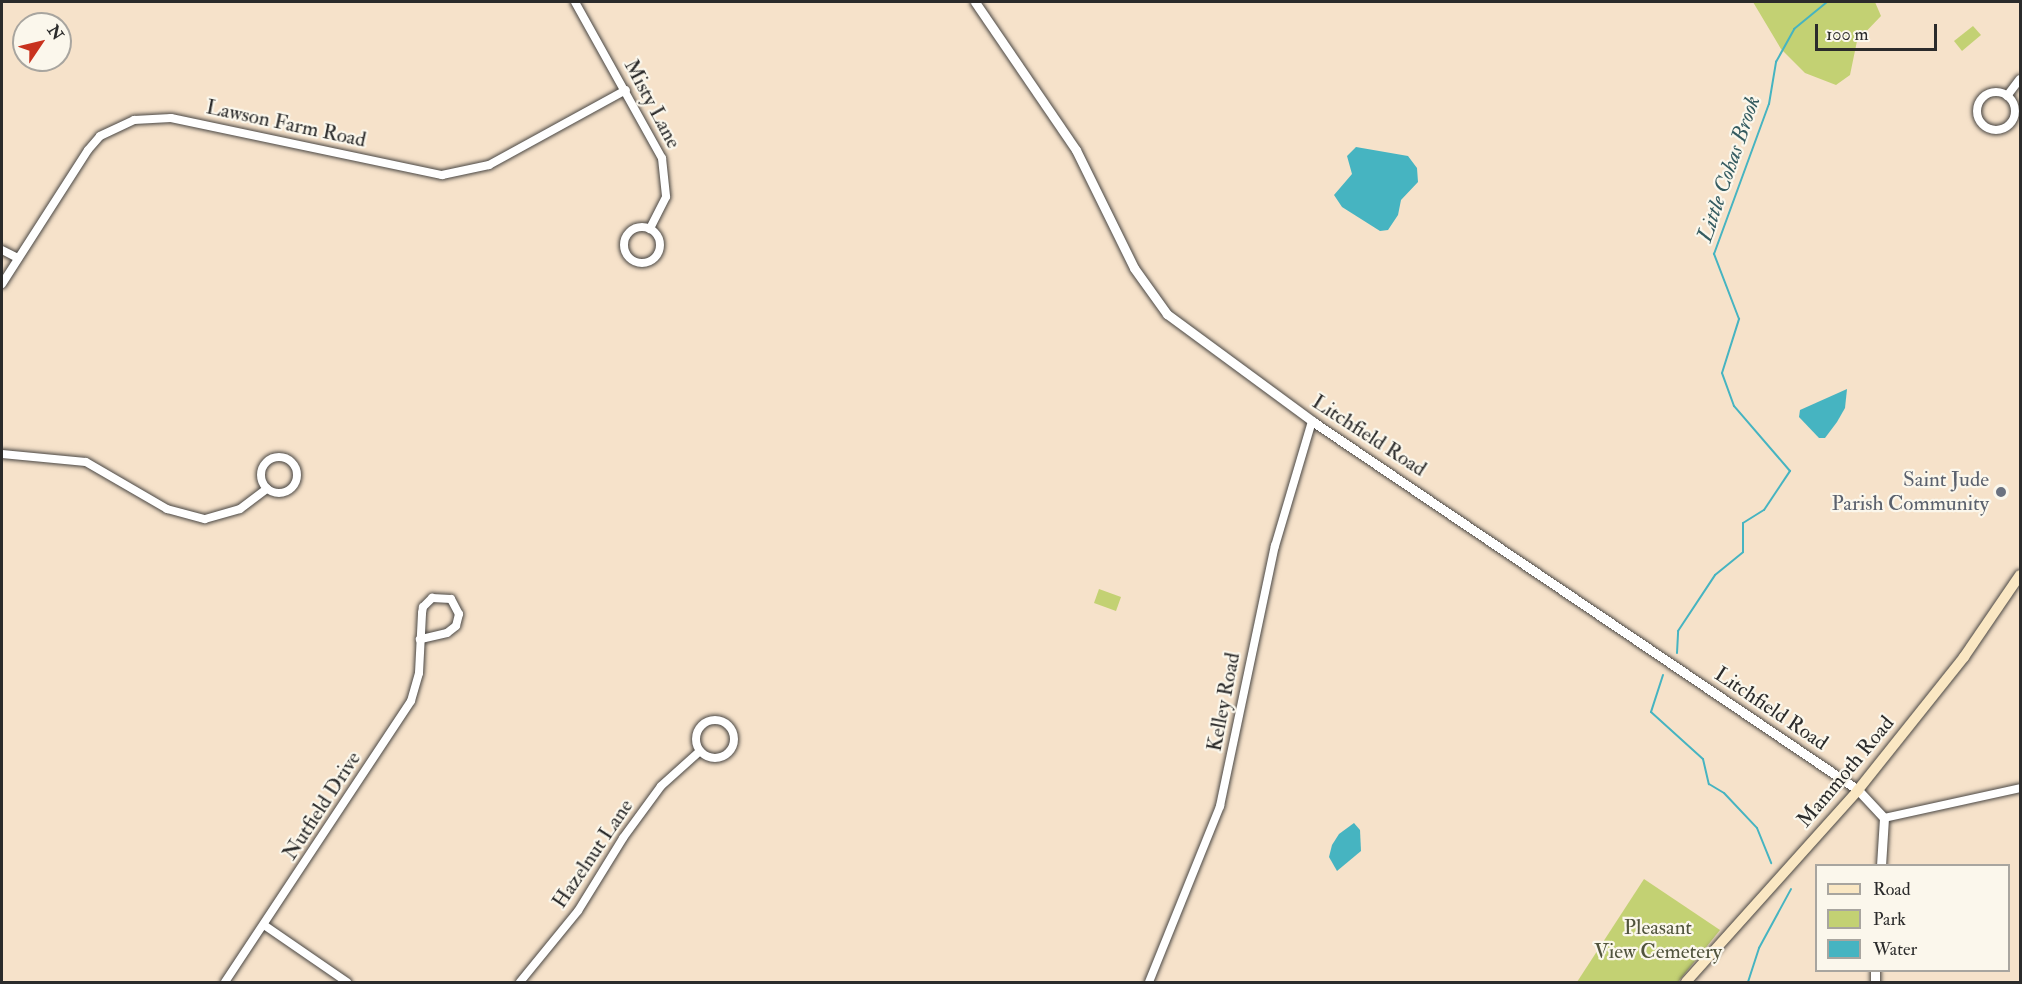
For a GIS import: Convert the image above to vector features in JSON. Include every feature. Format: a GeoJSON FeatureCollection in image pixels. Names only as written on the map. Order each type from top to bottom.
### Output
{"type":"FeatureCollection","features":[{"type":"Feature","properties":{"kind":"main road","name":"Mammoth Road"},"geometry":{"type":"LineString","coordinates":[[1686,982],[1858,790],[1930,702],[2020,574]]}},
{"type":"Feature","properties":{"kind":"street","name":"Misty Lane"},"geometry":{"type":"LineString","coordinates":[[574,2],[652,135],[666,170],[663,209],[650,229]]}},
{"type":"Feature","properties":{"kind":"street","name":"Litchfield Road"},"geometry":{"type":"LineString","coordinates":[[975,2],[1076,150],[1134,268],[1154,300],[1167,314],[1312,421],[1858,790],[1884,818]]}},
{"type":"Feature","properties":{"kind":"street"},"geometry":{"type":"LineString","coordinates":[[2007,96],[2020,79]]}},
{"type":"Feature","properties":{"kind":"street","name":"Lawson Farm Road"},"geometry":{"type":"LineString","coordinates":[[2,284],[94,143],[134,120],[171,118],[442,175],[489,165],[626,90]]}},
{"type":"Feature","properties":{"kind":"street"},"geometry":{"type":"LineString","coordinates":[[1996,92],[2007,96],[2015,110],[2010,124],[2000,130],[1985,126],[1978,113],[1983,99],[1996,92]]}},
{"type":"Feature","properties":{"kind":"street"},"geometry":{"type":"LineString","coordinates":[[639,227],[650,229],[658,237],[657,255],[648,262],[631,260],[623,244],[628,232],[639,227]]}},
{"type":"Feature","properties":{"kind":"street"},"geometry":{"type":"LineString","coordinates":[[2,250],[18,258]]}},
{"type":"Feature","properties":{"kind":"street","name":"Kelley Road"},"geometry":{"type":"LineString","coordinates":[[1149,982],[1220,806],[1275,546],[1312,421]]}},
{"type":"Feature","properties":{"kind":"street"},"geometry":{"type":"LineString","coordinates":[[2,454],[86,462],[167,509],[193,518],[229,513],[267,489]]}},
{"type":"Feature","properties":{"kind":"street"},"geometry":{"type":"LineString","coordinates":[[282,457],[292,463],[297,474],[294,486],[278,494],[267,489],[261,473],[266,463],[282,457]]}},
{"type":"Feature","properties":{"kind":"street","name":"Nutfield Drive"},"geometry":{"type":"LineString","coordinates":[[225,982],[407,707],[419,673],[420,639],[422,613],[427,602],[439,596],[451,599],[459,614],[456,626],[447,633],[420,639]]}},
{"type":"Feature","properties":{"kind":"street"},"geometry":{"type":"LineString","coordinates":[[712,720],[730,728],[734,740],[726,755],[715,758],[700,751],[696,738],[701,726],[712,720]]}},
{"type":"Feature","properties":{"kind":"street","name":"Hazelnut Lane"},"geometry":{"type":"LineString","coordinates":[[520,982],[578,911],[623,838],[661,786],[700,751]]}},
{"type":"Feature","properties":{"kind":"street"},"geometry":{"type":"LineString","coordinates":[[1881,864],[1884,818],[2020,788]]}},
{"type":"Feature","properties":{"kind":"street"},"geometry":{"type":"LineString","coordinates":[[264,925],[347,982]]}},
{"type":"Feature","properties":{"kind":"green space"},"geometry":{"type":"Polygon","coordinates":[[[1753,2],[1875,2],[1881,16],[1857,41],[1850,75],[1836,85],[1805,73],[1781,49],[1753,2]]]}},
{"type":"Feature","properties":{"kind":"green space"},"geometry":{"type":"Polygon","coordinates":[[[1973,26],[1981,35],[1962,51],[1954,41],[1973,26]]]}},
{"type":"Feature","properties":{"kind":"green space"},"geometry":{"type":"Polygon","coordinates":[[[1099,589],[1121,597],[1116,611],[1094,603],[1099,589]]]}},
{"type":"Feature","properties":{"kind":"green space","name":"Pleasant View Cemetery"},"geometry":{"type":"Polygon","coordinates":[[[1644,879],[1720,930],[1678,982],[1577,982],[1644,879]]]}},
{"type":"Feature","properties":{"kind":"water"},"geometry":{"type":"Polygon","coordinates":[[[1356,147],[1408,156],[1417,168],[1418,182],[1401,200],[1398,215],[1388,230],[1380,231],[1342,207],[1334,195],[1352,174],[1347,156],[1356,147]]]}},
{"type":"Feature","properties":{"kind":"water"},"geometry":{"type":"Polygon","coordinates":[[[1847,389],[1845,408],[1837,422],[1825,438],[1819,438],[1799,417],[1800,410],[1847,389]]]}},
{"type":"Feature","properties":{"kind":"water"},"geometry":{"type":"Polygon","coordinates":[[[1354,823],[1360,830],[1361,851],[1337,871],[1329,857],[1332,845],[1339,834],[1354,823]]]}},
{"type":"Feature","properties":{"kind":"waterway","name":"Little Cohas Brook"},"geometry":{"type":"LineString","coordinates":[[1677,653],[1678,631],[1715,575],[1743,552],[1743,523],[1764,510],[1790,471],[1734,406],[1722,373],[1739,319],[1714,254],[1769,104],[1776,62],[1794,29],[1827,2]]}},
{"type":"Feature","properties":{"kind":"waterway","name":"Little Cohas Brook"},"geometry":{"type":"LineString","coordinates":[[1663,675],[1651,712],[1703,759],[1709,784],[1724,793],[1757,828],[1771,863]]}},
{"type":"Feature","properties":{"kind":"waterway","name":"Little Cohas Brook"},"geometry":{"type":"LineString","coordinates":[[1748,982],[1759,948],[1791,889]]}},
{"type":"Feature","properties":{"kind":"place","name":"Saint Jude Parish Community"},"geometry":{"type":"Point","coordinates":[2001,492]}}]}
